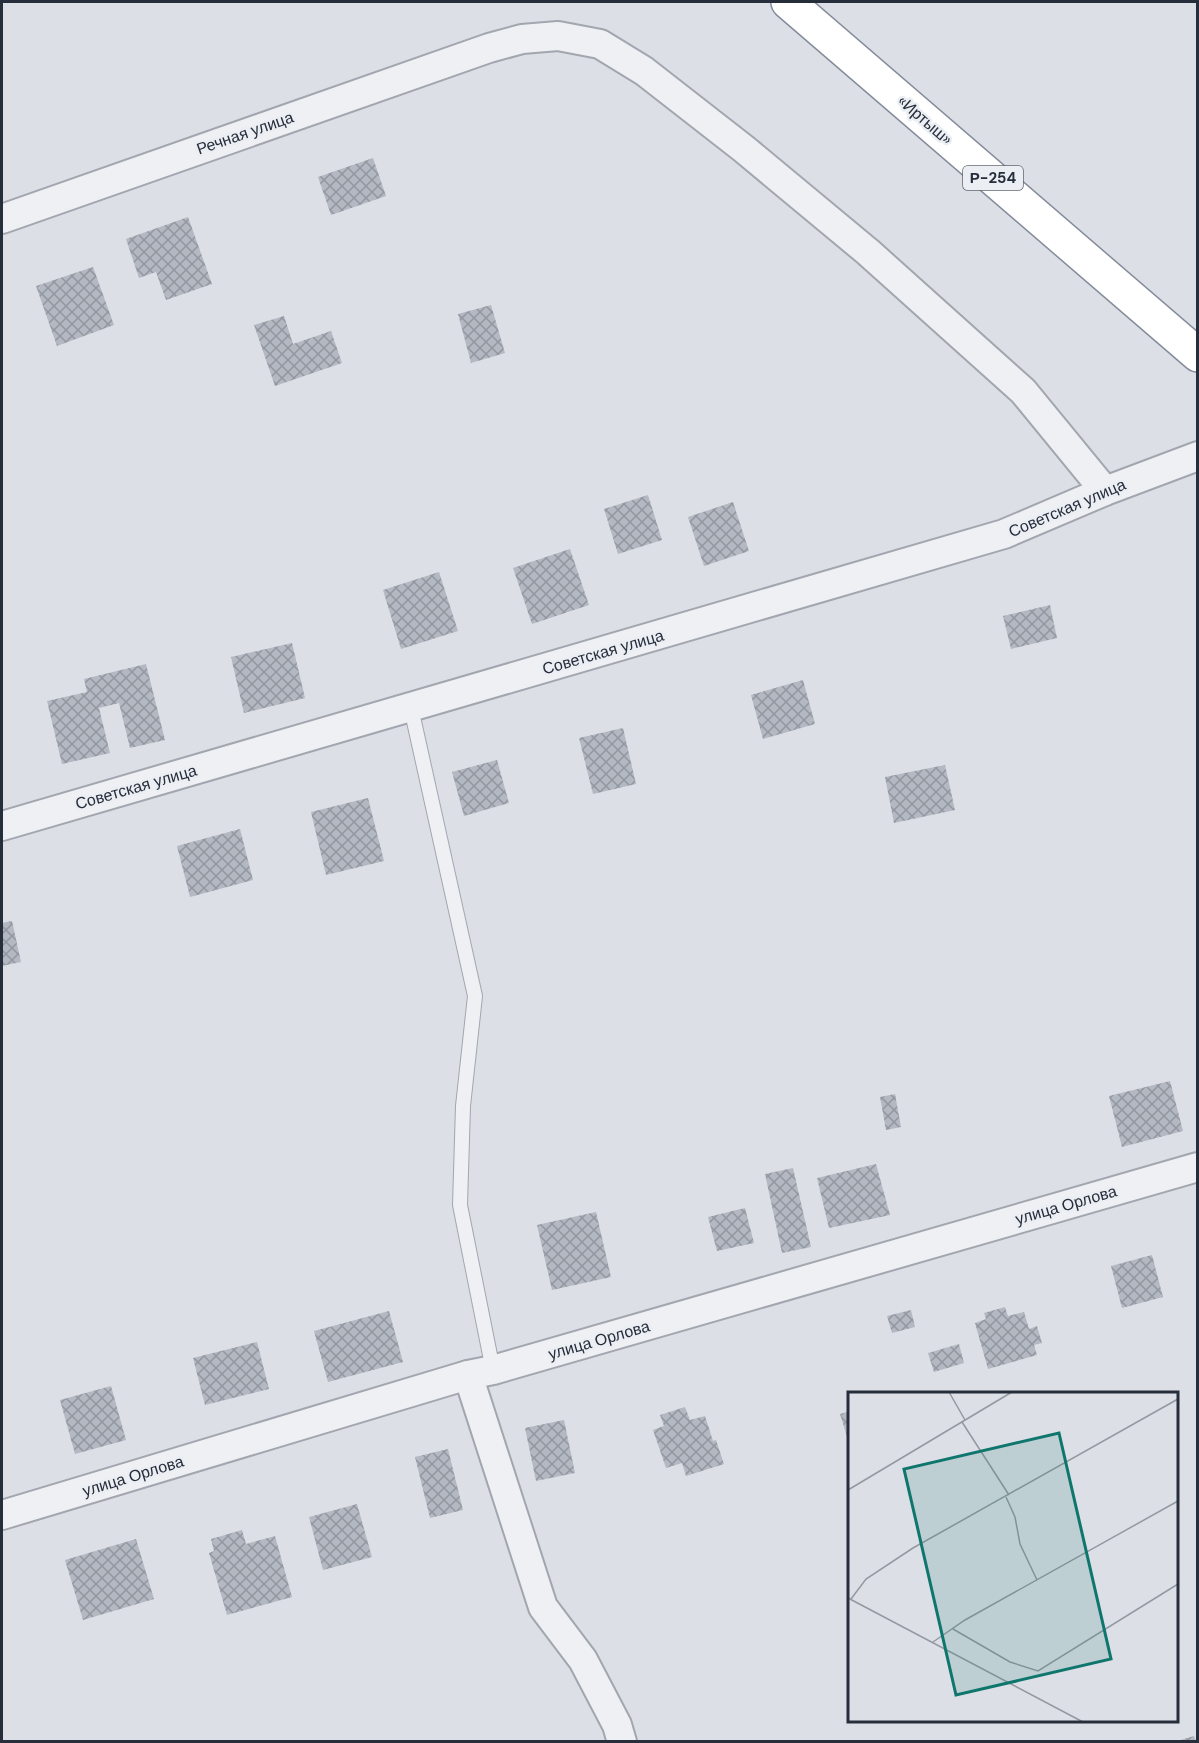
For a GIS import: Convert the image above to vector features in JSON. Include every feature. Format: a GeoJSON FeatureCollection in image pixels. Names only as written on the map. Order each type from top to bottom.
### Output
{"type":"FeatureCollection","features":[{"type":"Feature","properties":{"kind":"highway","name":"«Иртыш»"},"geometry":{"type":"LineString","coordinates":[[788,2],[1197,355]]}},
{"type":"Feature","properties":{"kind":"street","name":"Речная улица"},"geometry":{"type":"LineString","coordinates":[[2,219],[489,48],[522,39],[558,36],[600,44],[644,71],[744,148],[868,252],[1023,391],[1105,491]]}},
{"type":"Feature","properties":{"kind":"street","name":"Советская улица"},"geometry":{"type":"LineString","coordinates":[[2,826],[1004,534],[1105,491],[1197,456]]}},
{"type":"Feature","properties":{"kind":"street","name":"улица Орлова"},"geometry":{"type":"LineString","coordinates":[[2,1515],[481,1373],[1197,1167]]}},
{"type":"Feature","properties":{"kind":"street"},"geometry":{"type":"LineString","coordinates":[[481,1373],[543,1607],[583,1660],[617,1725],[621,1742]]}},
{"type":"Feature","properties":{"kind":"lane"},"geometry":{"type":"LineString","coordinates":[[411,708],[475,996],[463,1106],[460,1205],[481,1373]]}},
{"type":"Feature","properties":{"kind":"building"},"geometry":{"type":"Polygon","coordinates":[[[373,158],[386,196],[331,215],[318,177],[373,158]]]}},
{"type":"Feature","properties":{"kind":"building"},"geometry":{"type":"Polygon","coordinates":[[[188,217],[212,284],[166,300],[156,272],[139,278],[126,239],[188,217]]]}},
{"type":"Feature","properties":{"kind":"building"},"geometry":{"type":"Polygon","coordinates":[[[93,267],[114,325],[57,346],[36,286],[93,267]]]}},
{"type":"Feature","properties":{"kind":"building"},"geometry":{"type":"Polygon","coordinates":[[[491,305],[505,353],[471,363],[458,314],[491,305]]]}},
{"type":"Feature","properties":{"kind":"building"},"geometry":{"type":"Polygon","coordinates":[[[284,316],[293,344],[331,331],[342,363],[275,386],[254,325],[284,316]]]}},
{"type":"Feature","properties":{"kind":"building"},"geometry":{"type":"Polygon","coordinates":[[[648,495],[662,540],[618,554],[604,509],[648,495]]]}},
{"type":"Feature","properties":{"kind":"building"},"geometry":{"type":"Polygon","coordinates":[[[733,502],[749,551],[704,566],[688,517],[733,502]]]}},
{"type":"Feature","properties":{"kind":"building"},"geometry":{"type":"Polygon","coordinates":[[[570,549],[589,605],[532,624],[513,568],[570,549]]]}},
{"type":"Feature","properties":{"kind":"building"},"geometry":{"type":"Polygon","coordinates":[[[439,572],[458,631],[401,649],[383,590],[439,572]]]}},
{"type":"Feature","properties":{"kind":"building"},"geometry":{"type":"Polygon","coordinates":[[[1050,605],[1057,638],[1011,649],[1003,616],[1050,605]]]}},
{"type":"Feature","properties":{"kind":"building"},"geometry":{"type":"Polygon","coordinates":[[[292,643],[305,698],[244,713],[231,657],[292,643]]]}},
{"type":"Feature","properties":{"kind":"building"},"geometry":{"type":"Polygon","coordinates":[[[146,664],[165,740],[130,748],[119,703],[99,708],[110,753],[62,764],[47,701],[87,692],[84,679],[146,664]]]}},
{"type":"Feature","properties":{"kind":"building"},"geometry":{"type":"Polygon","coordinates":[[[803,680],[815,724],[763,739],[751,695],[803,680]]]}},
{"type":"Feature","properties":{"kind":"building"},"geometry":{"type":"Polygon","coordinates":[[[623,728],[636,784],[593,794],[579,738],[623,728]]]}},
{"type":"Feature","properties":{"kind":"building"},"geometry":{"type":"Polygon","coordinates":[[[497,760],[509,803],[464,816],[452,772],[497,760]]]}},
{"type":"Feature","properties":{"kind":"building"},"geometry":{"type":"Polygon","coordinates":[[[945,765],[955,810],[894,823],[885,777],[945,765]]]}},
{"type":"Feature","properties":{"kind":"building"},"geometry":{"type":"Polygon","coordinates":[[[368,798],[384,861],[326,875],[311,812],[368,798]]]}},
{"type":"Feature","properties":{"kind":"building"},"geometry":{"type":"Polygon","coordinates":[[[240,829],[253,880],[190,897],[177,846],[240,829]]]}},
{"type":"Feature","properties":{"kind":"building"},"geometry":{"type":"Polygon","coordinates":[[[12,921],[21,962],[2,966],[2,923],[12,921]]]}},
{"type":"Feature","properties":{"kind":"building"},"geometry":{"type":"Polygon","coordinates":[[[1170,1081],[1183,1131],[1122,1147],[1109,1096],[1170,1081]]]}},
{"type":"Feature","properties":{"kind":"building"},"geometry":{"type":"Polygon","coordinates":[[[895,1094],[901,1127],[886,1130],[880,1097],[895,1094]]]}},
{"type":"Feature","properties":{"kind":"building"},"geometry":{"type":"Polygon","coordinates":[[[876,1164],[890,1215],[829,1228],[817,1178],[876,1164]]]}},
{"type":"Feature","properties":{"kind":"building"},"geometry":{"type":"Polygon","coordinates":[[[793,1168],[811,1247],[782,1253],[765,1174],[793,1168]]]}},
{"type":"Feature","properties":{"kind":"building"},"geometry":{"type":"Polygon","coordinates":[[[745,1208],[754,1243],[717,1251],[708,1217],[745,1208]]]}},
{"type":"Feature","properties":{"kind":"building"},"geometry":{"type":"Polygon","coordinates":[[[596,1212],[611,1277],[552,1290],[537,1225],[596,1212]]]}},
{"type":"Feature","properties":{"kind":"building"},"geometry":{"type":"Polygon","coordinates":[[[1152,1255],[1163,1297],[1122,1308],[1111,1266],[1152,1255]]]}},
{"type":"Feature","properties":{"kind":"building"},"geometry":{"type":"Polygon","coordinates":[[[1005,1307],[1008,1316],[1024,1312],[1029,1329],[1037,1326],[1042,1343],[1034,1345],[1037,1355],[988,1369],[975,1323],[986,1319],[984,1313],[1005,1307]]]}},
{"type":"Feature","properties":{"kind":"building"},"geometry":{"type":"Polygon","coordinates":[[[911,1310],[915,1327],[892,1333],[887,1316],[911,1310]]]}},
{"type":"Feature","properties":{"kind":"building"},"geometry":{"type":"Polygon","coordinates":[[[389,1311],[403,1362],[328,1382],[314,1331],[389,1311]]]}},
{"type":"Feature","properties":{"kind":"building"},"geometry":{"type":"Polygon","coordinates":[[[257,1342],[269,1389],[205,1405],[193,1358],[257,1342]]]}},
{"type":"Feature","properties":{"kind":"building"},"geometry":{"type":"Polygon","coordinates":[[[959,1344],[964,1363],[934,1372],[928,1353],[959,1344]]]}},
{"type":"Feature","properties":{"kind":"building"},"geometry":{"type":"Polygon","coordinates":[[[111,1386],[126,1440],[75,1454],[60,1400],[111,1386]]]}},
{"type":"Feature","properties":{"kind":"building"},"geometry":{"type":"Polygon","coordinates":[[[685,1407],[690,1420],[705,1416],[724,1464],[686,1476],[682,1463],[666,1468],[653,1430],[664,1426],[660,1415],[685,1407]]]}},
{"type":"Feature","properties":{"kind":"building"},"geometry":{"type":"Polygon","coordinates":[[[848,1412],[848,1440],[840,1414],[848,1412]]]}},
{"type":"Feature","properties":{"kind":"building"},"geometry":{"type":"Polygon","coordinates":[[[564,1420],[575,1473],[536,1481],[525,1428],[564,1420]]]}},
{"type":"Feature","properties":{"kind":"building"},"geometry":{"type":"Polygon","coordinates":[[[448,1449],[463,1510],[430,1518],[415,1457],[448,1449]]]}},
{"type":"Feature","properties":{"kind":"building"},"geometry":{"type":"Polygon","coordinates":[[[357,1504],[372,1557],[323,1570],[309,1517],[357,1504]]]}},
{"type":"Feature","properties":{"kind":"building"},"geometry":{"type":"Polygon","coordinates":[[[242,1530],[246,1544],[275,1536],[292,1597],[227,1615],[209,1553],[214,1551],[211,1539],[242,1530]]]}},
{"type":"Feature","properties":{"kind":"building"},"geometry":{"type":"Polygon","coordinates":[[[136,1539],[154,1599],[83,1620],[65,1560],[136,1539]]]}},
{"type":"Feature","properties":{"kind":"building"},"geometry":{"type":"Polygon","coordinates":[[[1194,1736],[1196,1742],[1177,1741],[1194,1736]]]}}]}
